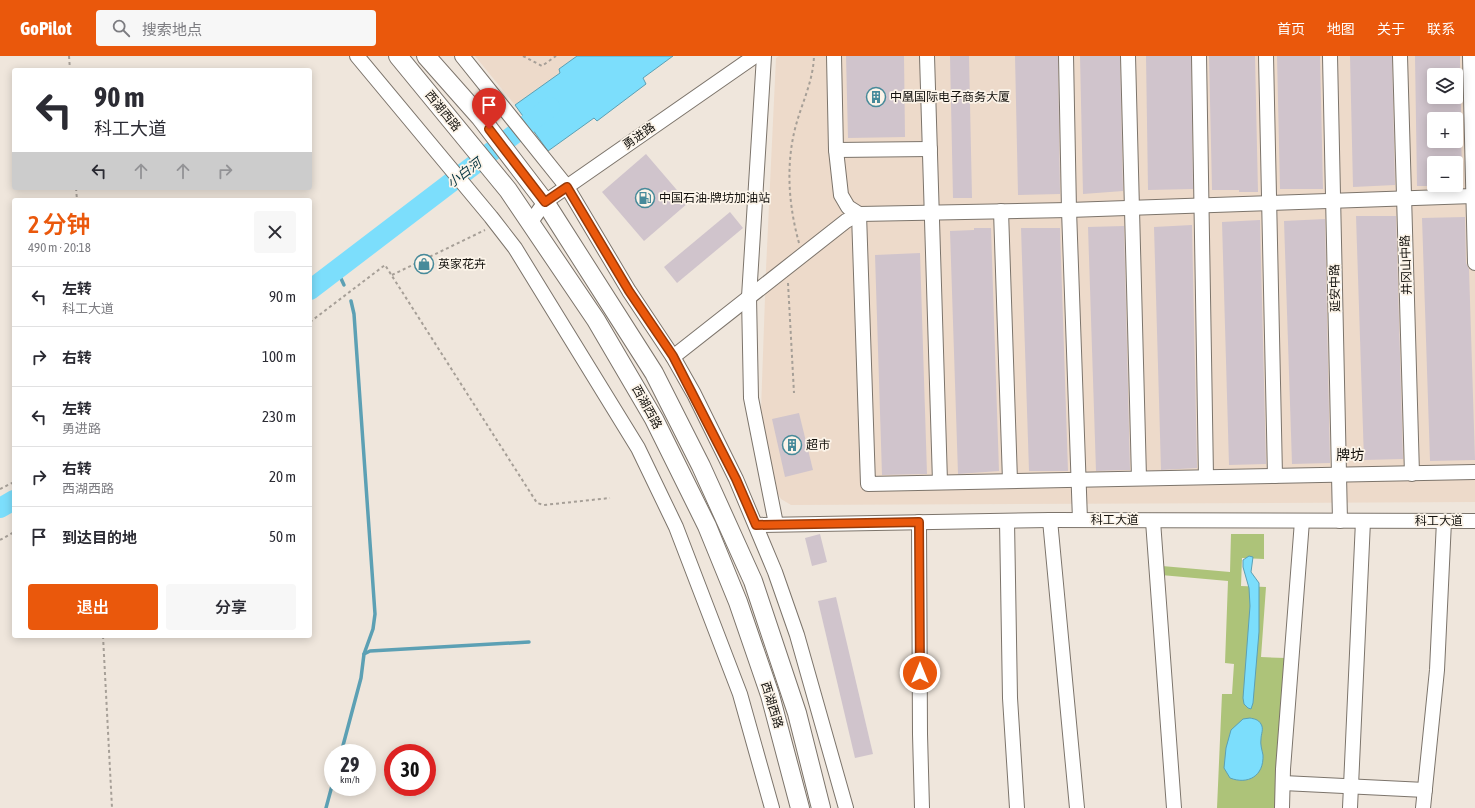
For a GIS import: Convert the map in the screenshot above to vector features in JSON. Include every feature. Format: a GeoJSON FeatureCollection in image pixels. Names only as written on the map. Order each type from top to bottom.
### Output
{"type":"FeatureCollection","features":[{"type":"Feature","properties":{"kind":"main road","name":"西湖西路"},"geometry":{"type":"LineString","coordinates":[[398,56],[508,190],[596,320],[654,419],[707,526],[738,602],[770,695],[800,808]]}},
{"type":"Feature","properties":{"kind":"main road","name":"西湖西路"},"geometry":{"type":"LineString","coordinates":[[426,56],[480,118],[545,202],[654,373],[701,466],[753,581],[779,655],[797,714],[821,808]]}},
{"type":"Feature","properties":{"kind":"street"},"geometry":{"type":"LineString","coordinates":[[358,56],[494,220],[515,248],[638,448],[676,526],[740,694],[772,808]]}},
{"type":"Feature","properties":{"kind":"street"},"geometry":{"type":"LineString","coordinates":[[462,56],[567,187],[629,291],[673,356],[736,479],[756,525],[797,635],[846,808]]}},
{"type":"Feature","properties":{"kind":"street","name":"勇进路"},"geometry":{"type":"LineString","coordinates":[[530,223],[545,202],[755,56]]}},
{"type":"Feature","properties":{"kind":"street"},"geometry":{"type":"LineString","coordinates":[[764,56],[749,297],[751,398],[775,519]]}},
{"type":"Feature","properties":{"kind":"street"},"geometry":{"type":"LineString","coordinates":[[834,56],[836,150],[841,195],[848,207],[859,214]]}},
{"type":"Feature","properties":{"kind":"street"},"geometry":{"type":"LineString","coordinates":[[927,56],[940,482]]}},
{"type":"Feature","properties":{"kind":"street"},"geometry":{"type":"LineString","coordinates":[[1066,56],[1069,210],[1080,520]]}},
{"type":"Feature","properties":{"kind":"street"},"geometry":{"type":"LineString","coordinates":[[1128,56],[1140,478]]}},
{"type":"Feature","properties":{"kind":"street"},"geometry":{"type":"LineString","coordinates":[[1199,56],[1206,477]]}},
{"type":"Feature","properties":{"kind":"street"},"geometry":{"type":"LineString","coordinates":[[1266,56],[1271,203],[1275,476]]}},
{"type":"Feature","properties":{"kind":"street","name":"延安中路"},"geometry":{"type":"LineString","coordinates":[[1330,56],[1340,521]]}},
{"type":"Feature","properties":{"kind":"street","name":"井冈山中路"},"geometry":{"type":"LineString","coordinates":[[1400,56],[1412,474]]}},
{"type":"Feature","properties":{"kind":"street"},"geometry":{"type":"LineString","coordinates":[[1470,56],[1474,134],[1473,196],[1475,263]]}},
{"type":"Feature","properties":{"kind":"street"},"geometry":{"type":"LineString","coordinates":[[836,150],[930,149]]}},
{"type":"Feature","properties":{"kind":"street"},"geometry":{"type":"LineString","coordinates":[[673,356],[846,221],[859,214],[1069,210],[1473,196]]}},
{"type":"Feature","properties":{"kind":"street"},"geometry":{"type":"LineString","coordinates":[[1001,211],[1010,481]]}},
{"type":"Feature","properties":{"kind":"street"},"geometry":{"type":"LineString","coordinates":[[859,214],[868,484],[1475,472]]}},
{"type":"Feature","properties":{"kind":"street"},"geometry":{"type":"LineString","coordinates":[[1050,520],[1077,808]]}},
{"type":"Feature","properties":{"kind":"street","name":"科工大道"},"geometry":{"type":"LineString","coordinates":[[756,525],[1050,520],[1475,521]]}},
{"type":"Feature","properties":{"kind":"street"},"geometry":{"type":"LineString","coordinates":[[1153,520],[1174,808]]}},
{"type":"Feature","properties":{"kind":"street"},"geometry":{"type":"LineString","coordinates":[[1007,521],[1010,698],[1017,808]]}},
{"type":"Feature","properties":{"kind":"street"},"geometry":{"type":"LineString","coordinates":[[1282,808],[1302,521]]}},
{"type":"Feature","properties":{"kind":"street"},"geometry":{"type":"LineString","coordinates":[[1350,808],[1363,521]]}},
{"type":"Feature","properties":{"kind":"street"},"geometry":{"type":"LineString","coordinates":[[1423,808],[1437,670],[1444,521]]}},
{"type":"Feature","properties":{"kind":"street"},"geometry":{"type":"LineString","coordinates":[[919,522],[920,734],[922,808]]}},
{"type":"Feature","properties":{"kind":"street"},"geometry":{"type":"LineString","coordinates":[[1283,783],[1425,790]]}},
{"type":"Feature","properties":{"kind":"path"},"geometry":{"type":"LineString","coordinates":[[69,56],[70,68]]}},
{"type":"Feature","properties":{"kind":"path"},"geometry":{"type":"LineString","coordinates":[[523,56],[542,66],[556,56]]}},
{"type":"Feature","properties":{"kind":"path"},"geometry":{"type":"LineString","coordinates":[[803,255],[798,242],[791,201],[790,156],[795,132],[813,74],[814,56]]}},
{"type":"Feature","properties":{"kind":"path"},"geometry":{"type":"LineString","coordinates":[[392,275],[494,220]]}},
{"type":"Feature","properties":{"kind":"path"},"geometry":{"type":"LineString","coordinates":[[312,320],[385,265],[538,503],[544,505],[610,498]]}},
{"type":"Feature","properties":{"kind":"path"},"geometry":{"type":"LineString","coordinates":[[782,271],[789,290],[794,393]]}},
{"type":"Feature","properties":{"kind":"path"},"geometry":{"type":"LineString","coordinates":[[0,489],[12,483]]}},
{"type":"Feature","properties":{"kind":"path"},"geometry":{"type":"LineString","coordinates":[[0,540],[12,533]]}},
{"type":"Feature","properties":{"kind":"path"},"geometry":{"type":"LineString","coordinates":[[103,638],[112,808]]}},
{"type":"Feature","properties":{"kind":"shaded area"},"geometry":{"type":"Polygon","coordinates":[[[475,56],[585,56],[515,105],[475,56]]]}},
{"type":"Feature","properties":{"kind":"shaded area"},"geometry":{"type":"Polygon","coordinates":[[[779,56],[1475,56],[1475,502],[791,505],[781,499],[775,490],[761,410],[776,58],[779,56]]]}},
{"type":"Feature","properties":{"kind":"green space"},"geometry":{"type":"Polygon","coordinates":[[[1231,534],[1264,534],[1264,559],[1242,558],[1241,586],[1266,587],[1261,657],[1285,658],[1278,808],[1217,808],[1222,694],[1232,694],[1234,664],[1225,663],[1228,581],[1161,575],[1162,566],[1230,572],[1231,534]]]}},
{"type":"Feature","properties":{"kind":"water"},"geometry":{"type":"Polygon","coordinates":[[[577,56],[673,56],[643,78],[646,84],[597,121],[594,118],[548,151],[515,105],[560,73],[559,69],[577,56]]]}},
{"type":"Feature","properties":{"kind":"water"},"geometry":{"type":"Polygon","coordinates":[[[1249,556],[1253,557],[1251,572],[1259,583],[1259,632],[1253,703],[1251,709],[1244,704],[1243,698],[1250,606],[1249,588],[1243,567],[1243,560],[1249,556]]]}},
{"type":"Feature","properties":{"kind":"water"},"geometry":{"type":"Polygon","coordinates":[[[1250,718],[1260,722],[1262,726],[1261,743],[1263,762],[1258,773],[1254,777],[1237,780],[1230,778],[1224,768],[1226,748],[1231,730],[1243,719],[1250,718]]]}},
{"type":"Feature","properties":{"kind":"building","name":"中凰国际电子商务大厦"},"geometry":{"type":"Polygon","coordinates":[[[846,56],[904,56],[905,137],[848,138],[846,56]]]}},
{"type":"Feature","properties":{"kind":"building"},"geometry":{"type":"Polygon","coordinates":[[[950,56],[969,56],[972,198],[953,198],[950,56]]]}},
{"type":"Feature","properties":{"kind":"building"},"geometry":{"type":"Polygon","coordinates":[[[1015,56],[1058,56],[1060,194],[1018,195],[1015,56]]]}},
{"type":"Feature","properties":{"kind":"building"},"geometry":{"type":"Polygon","coordinates":[[[1080,56],[1120,56],[1123,191],[1083,194],[1080,56]]]}},
{"type":"Feature","properties":{"kind":"building"},"geometry":{"type":"Polygon","coordinates":[[[1146,56],[1191,56],[1193,189],[1148,190],[1146,56]]]}},
{"type":"Feature","properties":{"kind":"building"},"geometry":{"type":"Polygon","coordinates":[[[1209,56],[1255,56],[1258,192],[1212,190],[1209,56]]]}},
{"type":"Feature","properties":{"kind":"building"},"geometry":{"type":"Polygon","coordinates":[[[1277,56],[1320,56],[1323,189],[1280,189],[1277,56]]]}},
{"type":"Feature","properties":{"kind":"building"},"geometry":{"type":"Polygon","coordinates":[[[1350,56],[1392,56],[1395,185],[1353,187],[1350,56]]]}},
{"type":"Feature","properties":{"kind":"building"},"geometry":{"type":"Polygon","coordinates":[[[1415,56],[1460,56],[1460,68],[1427,68],[1427,104],[1461,104],[1461,112],[1427,112],[1427,148],[1461,148],[1462,156],[1427,156],[1427,186],[1417,186],[1415,56]]]}},
{"type":"Feature","properties":{"kind":"building","name":"中国石油-牌坊加油站"},"geometry":{"type":"Polygon","coordinates":[[[646,154],[688,203],[644,241],[602,192],[646,154]]]}},
{"type":"Feature","properties":{"kind":"building"},"geometry":{"type":"Polygon","coordinates":[[[730,212],[743,228],[677,283],[664,267],[730,212]]]}},
{"type":"Feature","properties":{"kind":"building"},"geometry":{"type":"Polygon","coordinates":[[[1356,216],[1396,216],[1403,459],[1364,460],[1356,216]]]}},
{"type":"Feature","properties":{"kind":"building"},"geometry":{"type":"Polygon","coordinates":[[[1465,217],[1466,263],[1469,269],[1475,460],[1430,461],[1422,218],[1465,217]]]}},
{"type":"Feature","properties":{"kind":"building"},"geometry":{"type":"Polygon","coordinates":[[[1325,219],[1330,463],[1292,464],[1284,221],[1325,219]]]}},
{"type":"Feature","properties":{"kind":"building"},"geometry":{"type":"Polygon","coordinates":[[[1260,220],[1266,464],[1229,465],[1222,222],[1260,220]]]}},
{"type":"Feature","properties":{"kind":"building"},"geometry":{"type":"Polygon","coordinates":[[[1192,225],[1197,468],[1161,470],[1154,227],[1192,225]]]}},
{"type":"Feature","properties":{"kind":"building"},"geometry":{"type":"Polygon","coordinates":[[[1124,226],[1130,470],[1096,471],[1088,227],[1124,226]]]}},
{"type":"Feature","properties":{"kind":"building"},"geometry":{"type":"Polygon","coordinates":[[[974,228],[991,228],[999,471],[958,474],[950,231],[974,230],[974,228]]]}},
{"type":"Feature","properties":{"kind":"building"},"geometry":{"type":"Polygon","coordinates":[[[1021,228],[1060,228],[1068,471],[1029,471],[1021,228]]]}},
{"type":"Feature","properties":{"kind":"building"},"geometry":{"type":"Polygon","coordinates":[[[920,253],[927,474],[882,475],[875,255],[920,253]]]}},
{"type":"Feature","properties":{"kind":"building","name":"超市"},"geometry":{"type":"Polygon","coordinates":[[[799,413],[813,470],[785,477],[772,419],[799,413]]]}},
{"type":"Feature","properties":{"kind":"building"},"geometry":{"type":"Polygon","coordinates":[[[820,534],[827,562],[812,566],[805,538],[820,534]]]}},
{"type":"Feature","properties":{"kind":"building"},"geometry":{"type":"Polygon","coordinates":[[[836,597],[873,754],[855,758],[818,601],[836,597]]]}},
{"type":"Feature","properties":{"kind":"waterway","name":"小白河"},"geometry":{"type":"LineString","coordinates":[[312,288],[550,107]]}},
{"type":"Feature","properties":{"kind":"waterway"},"geometry":{"type":"LineString","coordinates":[[337,270],[344,285]]}},
{"type":"Feature","properties":{"kind":"waterway"},"geometry":{"type":"LineString","coordinates":[[351,301],[354,314],[375,614],[373,629],[364,654]]}},
{"type":"Feature","properties":{"kind":"waterway","name":"小白河"},"geometry":{"type":"LineString","coordinates":[[0,508],[12,501]]}},
{"type":"Feature","properties":{"kind":"waterway"},"geometry":{"type":"LineString","coordinates":[[343,744],[361,678],[364,654],[370,651],[529,642]]}},
{"type":"Feature","properties":{"kind":"waterway"},"geometry":{"type":"LineString","coordinates":[[326,808],[329,796]]}},
{"type":"Feature","properties":{"kind":"place","name":"中凰国际电子商务大厦"},"geometry":{"type":"Point","coordinates":[876,97]}},
{"type":"Feature","properties":{"kind":"place","name":"中国石油-牌坊加油站"},"geometry":{"type":"Point","coordinates":[645,198]}},
{"type":"Feature","properties":{"kind":"place","name":"英家花卉"},"geometry":{"type":"Point","coordinates":[424,264]}},
{"type":"Feature","properties":{"kind":"place","name":"超市"},"geometry":{"type":"Point","coordinates":[792,445]}},
{"type":"Feature","properties":{"kind":"district","name":"牌坊"},"geometry":{"type":"Point","coordinates":[1350,455]}},
{"type":"Feature","properties":{"kind":"route"},"geometry":{"type":"LineString","coordinates":[[489,129],[545,202],[567,187],[629,291],[673,356],[694,394],[736,479],[756,525],[919,522],[920,673]]}}]}
